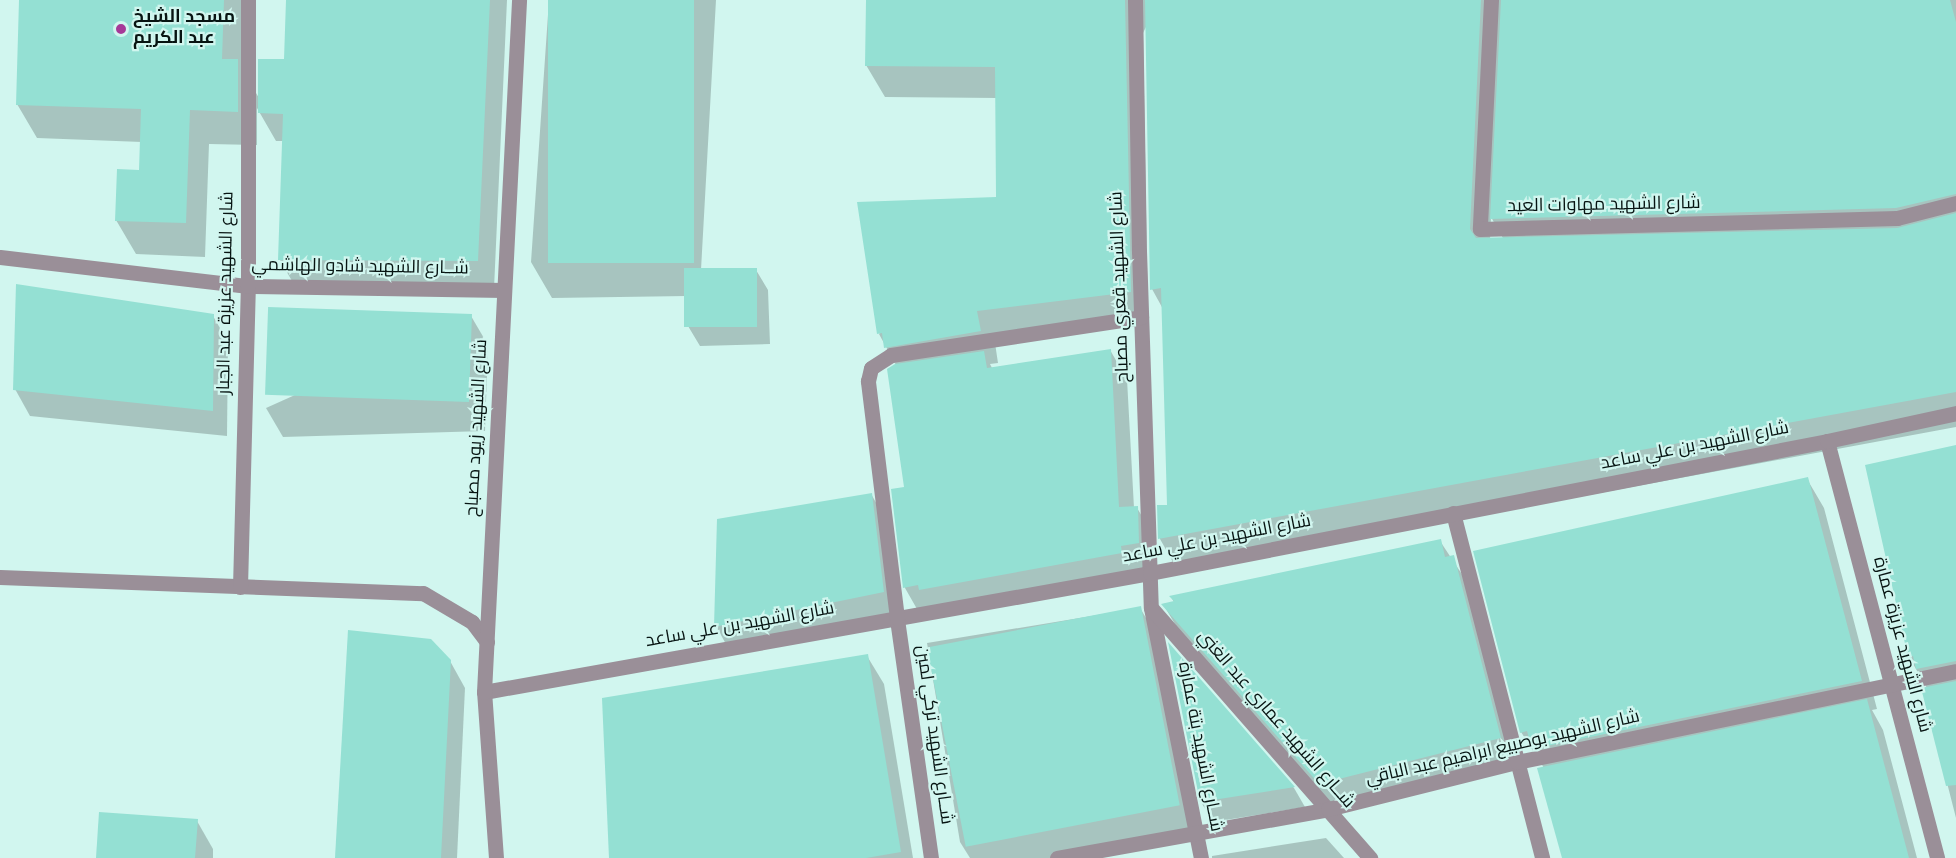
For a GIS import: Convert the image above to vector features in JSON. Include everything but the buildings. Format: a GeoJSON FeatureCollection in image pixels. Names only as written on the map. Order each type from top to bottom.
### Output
{"type":"FeatureCollection","features":[{"type":"Feature","properties":{"kind":"street","name":"شارع الشهيد عزيزة عبد الجبار"},"geometry":{"type":"LineString","coordinates":[[240,587],[248,286],[248,0]]}},
{"type":"Feature","properties":{"kind":"street","name":"شارع الشهيد زيود مصباح"},"geometry":{"type":"LineString","coordinates":[[496,858],[484,692],[519,0]]}},
{"type":"Feature","properties":{"kind":"street","name":"شارع الشهيد قعري مصباح"},"geometry":{"type":"LineString","coordinates":[[1135,0],[1141,317],[1150,573]]}},
{"type":"Feature","properties":{"kind":"street","name":"شارع الشهيد مهاوات العيد"},"geometry":{"type":"LineString","coordinates":[[1491,0],[1480,229],[1897,218],[1956,203]]}},
{"type":"Feature","properties":{"kind":"street","name":"شــارع الشهيد شادو الهاشمي"},"geometry":{"type":"LineString","coordinates":[[0,257],[248,286],[504,290]]}},
{"type":"Feature","properties":{"kind":"street","name":"شــارع الشهيد تركي لمين"},"geometry":{"type":"LineString","coordinates":[[931,858],[897,618],[868,381],[871,368],[891,355],[1141,317]]}},
{"type":"Feature","properties":{"kind":"street","name":"شارع الشهيد بن علي ساعد"},"geometry":{"type":"LineString","coordinates":[[484,692],[1150,573],[1827,441],[1956,413]]}},
{"type":"Feature","properties":{"kind":"street","name":"شارع الشهيد عزيزة عمارة"},"geometry":{"type":"LineString","coordinates":[[1827,441],[1937,858]]}},
{"type":"Feature","properties":{"kind":"street"},"geometry":{"type":"LineString","coordinates":[[1454,513],[1542,858]]}},
{"type":"Feature","properties":{"kind":"street","name":"شــارع الشهيد بتة عمارة"},"geometry":{"type":"LineString","coordinates":[[1150,573],[1151,608],[1201,858]]}},
{"type":"Feature","properties":{"kind":"street"},"geometry":{"type":"LineString","coordinates":[[0,576],[240,587],[423,592],[472,621],[487,642]]}},
{"type":"Feature","properties":{"kind":"street","name":"شــارع الشهيد عماري عبد الغني"},"geometry":{"type":"LineString","coordinates":[[1151,608],[1370,858]]}},
{"type":"Feature","properties":{"kind":"street","name":"شارع الشهيد بوصبيع ابراهيم عبد الباقي"},"geometry":{"type":"LineString","coordinates":[[1057,858],[1197,835],[1328,809],[1517,762],[1956,671]]}},
{"type":"Feature","properties":{"kind":"place","name":"مسجد الشيخ عبد الكريم"},"geometry":{"type":"Point","coordinates":[121,29]}}]}
